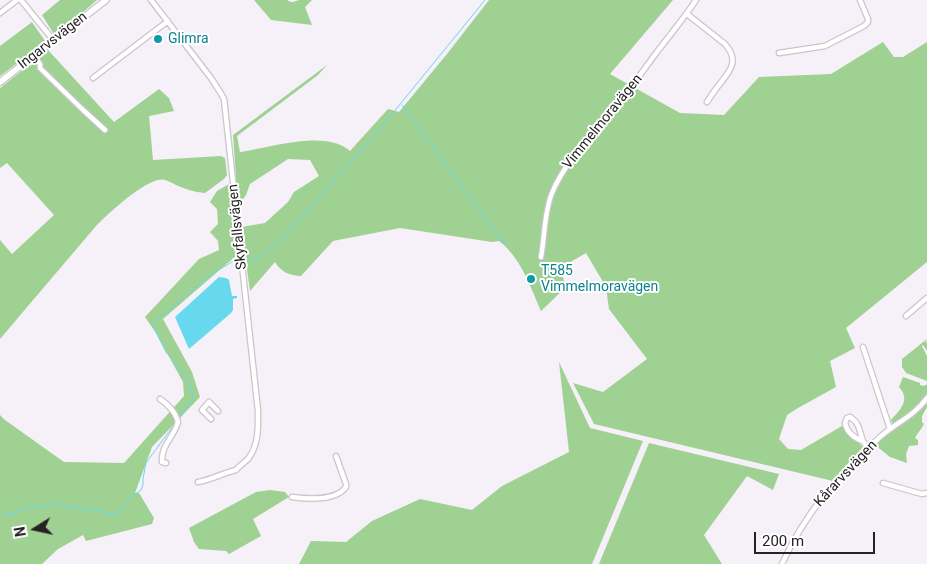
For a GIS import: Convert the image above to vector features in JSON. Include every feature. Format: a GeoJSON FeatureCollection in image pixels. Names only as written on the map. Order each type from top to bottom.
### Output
{"type":"FeatureCollection","features":[{"type":"Feature","properties":{"kind":"street"},"geometry":{"type":"LineString","coordinates":[[0,13],[18,0]]}},
{"type":"Feature","properties":{"kind":"street"},"geometry":{"type":"LineString","coordinates":[[21,0],[54,41]]}},
{"type":"Feature","properties":{"kind":"street","name":"Ingarvsvägen"},"geometry":{"type":"LineString","coordinates":[[0,82],[106,0]]}},
{"type":"Feature","properties":{"kind":"street","name":"Skyfallsvägen"},"geometry":{"type":"LineString","coordinates":[[152,0],[220,92],[224,102],[258,411],[258,437],[248,458],[236,470],[198,482]]}},
{"type":"Feature","properties":{"kind":"street","name":"Vimmelmoravägen"},"geometry":{"type":"LineString","coordinates":[[541,257],[546,212],[556,183],[696,0]]}},
{"type":"Feature","properties":{"kind":"street"},"geometry":{"type":"LineString","coordinates":[[779,53],[826,46],[864,26],[868,19],[860,0]]}},
{"type":"Feature","properties":{"kind":"street"},"geometry":{"type":"LineString","coordinates":[[687,14],[725,44],[730,50],[732,58],[730,71],[707,102]]}},
{"type":"Feature","properties":{"kind":"street"},"geometry":{"type":"LineString","coordinates":[[93,78],[168,22]]}},
{"type":"Feature","properties":{"kind":"street"},"geometry":{"type":"LineString","coordinates":[[34,56],[40,64],[40,68],[105,130]]}},
{"type":"Feature","properties":{"kind":"street"},"geometry":{"type":"LineString","coordinates":[[906,316],[927,298]]}},
{"type":"Feature","properties":{"kind":"street"},"geometry":{"type":"LineString","coordinates":[[863,347],[890,429]]}},
{"type":"Feature","properties":{"kind":"street"},"geometry":{"type":"LineString","coordinates":[[160,399],[175,414],[178,422],[163,453],[162,462],[166,463]]}},
{"type":"Feature","properties":{"kind":"street","name":"Kårarvsvägen"},"geometry":{"type":"LineString","coordinates":[[782,564],[801,526],[836,481],[868,448],[926,401]]}},
{"type":"Feature","properties":{"kind":"street"},"geometry":{"type":"LineString","coordinates":[[211,419],[202,410],[209,402],[218,411]]}},
{"type":"Feature","properties":{"kind":"street"},"geometry":{"type":"LineString","coordinates":[[863,441],[848,432],[844,423],[846,418],[852,418],[857,423],[863,441],[868,448]]}},
{"type":"Feature","properties":{"kind":"street"},"geometry":{"type":"LineString","coordinates":[[292,498],[310,500],[343,492],[346,484],[336,456]]}},
{"type":"Feature","properties":{"kind":"street"},"geometry":{"type":"LineString","coordinates":[[883,482],[922,494],[927,493]]}},
{"type":"Feature","properties":{"kind":"green space"},"geometry":{"type":"Polygon","coordinates":[[[60,0],[97,0],[55,36],[42,15],[60,0]]]}},
{"type":"Feature","properties":{"kind":"green space"},"geometry":{"type":"Polygon","coordinates":[[[254,0],[287,0],[292,2],[312,0],[305,7],[312,25],[271,20],[254,0]]]}},
{"type":"Feature","properties":{"kind":"green space"},"geometry":{"type":"Polygon","coordinates":[[[489,0],[673,0],[610,74],[680,113],[724,115],[759,77],[831,74],[883,42],[894,57],[903,57],[927,42],[927,262],[846,328],[855,348],[830,361],[836,387],[787,415],[779,439],[788,449],[801,450],[842,426],[863,447],[833,481],[594,424],[573,383],[603,392],[647,359],[609,309],[606,287],[586,253],[560,268],[566,287],[541,311],[519,264],[499,241],[492,242],[400,228],[333,241],[301,276],[286,272],[275,262],[250,291],[241,227],[265,223],[288,202],[294,192],[319,176],[310,160],[288,159],[250,184],[246,195],[238,206],[233,135],[327,65],[318,75],[237,136],[240,152],[281,144],[312,141],[326,141],[350,151],[388,109],[399,112],[489,0]]]}},
{"type":"Feature","properties":{"kind":"green space"},"geometry":{"type":"Polygon","coordinates":[[[32,22],[45,41],[0,76],[0,46],[32,22]]]}},
{"type":"Feature","properties":{"kind":"green space"},"geometry":{"type":"Polygon","coordinates":[[[48,50],[114,122],[159,89],[169,98],[174,111],[149,116],[153,160],[221,156],[225,158],[227,175],[205,193],[186,189],[165,180],[158,180],[139,189],[118,205],[96,226],[0,339],[0,240],[12,254],[54,215],[7,163],[0,168],[0,88],[48,50]]]}},
{"type":"Feature","properties":{"kind":"green space"},"geometry":{"type":"Polygon","coordinates":[[[229,184],[237,255],[163,319],[192,372],[200,397],[152,447],[135,493],[139,493],[154,518],[152,524],[86,541],[83,535],[58,549],[42,564],[0,564],[0,415],[64,462],[124,463],[184,396],[183,382],[145,317],[199,259],[219,250],[218,241],[210,232],[218,224],[217,209],[210,202],[217,191],[229,184]]]}},
{"type":"Feature","properties":{"kind":"green space"},"geometry":{"type":"Polygon","coordinates":[[[927,339],[925,343],[927,342],[927,351],[922,346],[927,356],[927,381],[906,373],[902,367],[902,359],[927,339]]]}},
{"type":"Feature","properties":{"kind":"green space"},"geometry":{"type":"Polygon","coordinates":[[[559,362],[590,428],[643,441],[592,564],[299,564],[311,541],[346,542],[372,521],[420,499],[472,510],[502,486],[569,452],[559,362]]]}},
{"type":"Feature","properties":{"kind":"green space"},"geometry":{"type":"Polygon","coordinates":[[[903,377],[920,383],[920,385],[927,385],[927,394],[913,412],[893,424],[891,420],[901,409],[904,401],[904,396],[899,387],[903,377]]]}},
{"type":"Feature","properties":{"kind":"green space"},"geometry":{"type":"Polygon","coordinates":[[[925,404],[927,407],[922,416],[924,424],[915,438],[918,440],[918,445],[909,446],[906,454],[907,463],[890,457],[875,445],[913,417],[925,404]]]}},
{"type":"Feature","properties":{"kind":"green space"},"geometry":{"type":"Polygon","coordinates":[[[649,443],[779,474],[773,490],[747,476],[704,535],[722,564],[599,564],[649,443]]]}},
{"type":"Feature","properties":{"kind":"green space"},"geometry":{"type":"Polygon","coordinates":[[[270,490],[285,492],[289,497],[253,519],[261,536],[229,554],[226,551],[199,549],[194,542],[189,528],[256,492],[270,490]]]}},
{"type":"Feature","properties":{"kind":"water"},"geometry":{"type":"Polygon","coordinates":[[[219,277],[229,280],[232,296],[237,296],[237,298],[233,299],[233,310],[189,349],[175,317],[219,277]]]}},
{"type":"Feature","properties":{"kind":"waterway"},"geometry":{"type":"LineString","coordinates":[[243,258],[250,261],[256,259],[276,245],[375,135],[485,0]]}},
{"type":"Feature","properties":{"kind":"waterway"},"geometry":{"type":"LineString","coordinates":[[402,105],[505,245]]}},
{"type":"Feature","properties":{"kind":"waterway"},"geometry":{"type":"LineString","coordinates":[[178,419],[193,398],[189,381],[166,352],[152,324],[209,276],[239,259]]}},
{"type":"Feature","properties":{"kind":"waterway"},"geometry":{"type":"LineString","coordinates":[[0,511],[9,515],[26,508],[51,504],[116,514],[141,490],[146,463],[176,422]]}},
{"type":"Feature","properties":{"kind":"place","name":"Glimra"},"geometry":{"type":"Point","coordinates":[158,39]}},
{"type":"Feature","properties":{"kind":"place","name":"T585 Vimmelmoravägen"},"geometry":{"type":"Point","coordinates":[531,279]}}]}
